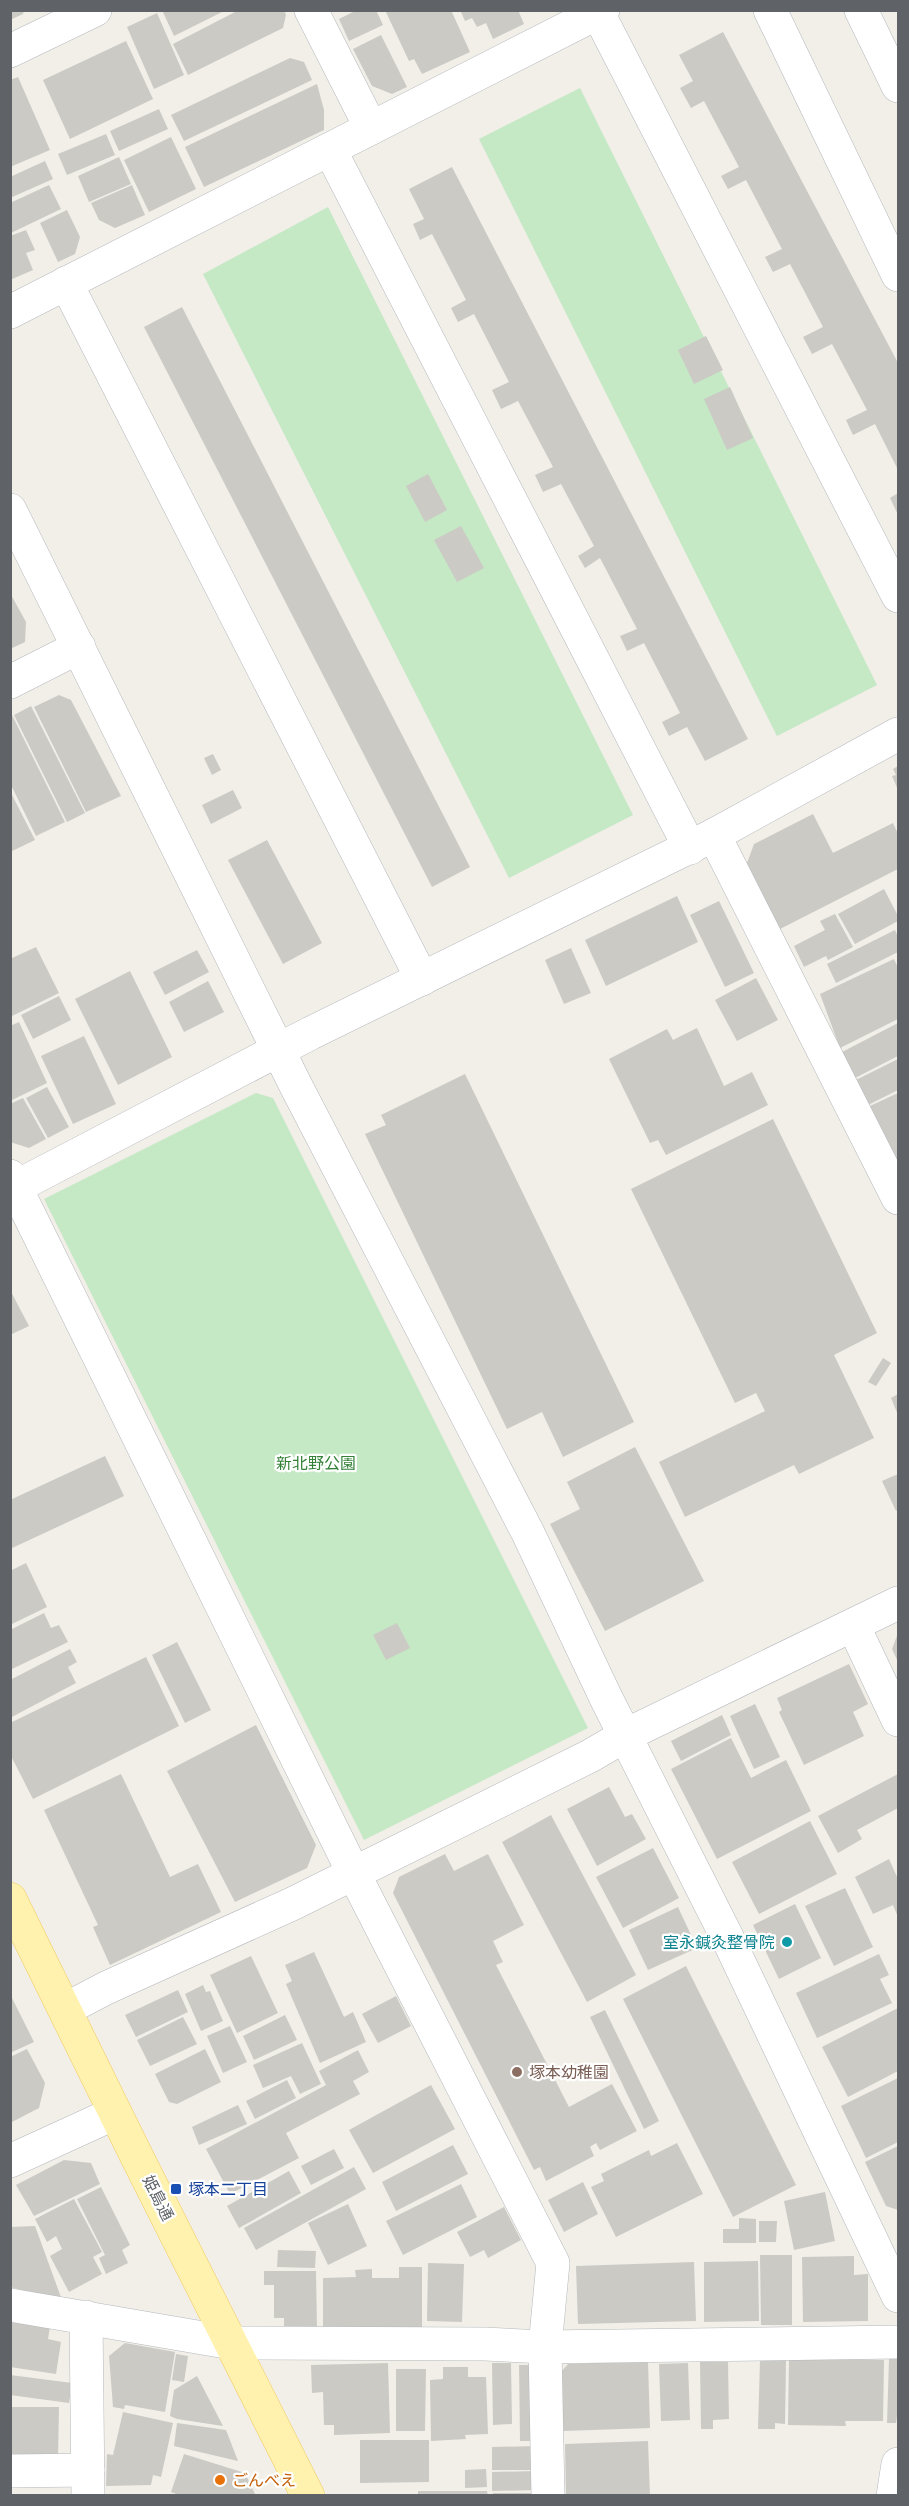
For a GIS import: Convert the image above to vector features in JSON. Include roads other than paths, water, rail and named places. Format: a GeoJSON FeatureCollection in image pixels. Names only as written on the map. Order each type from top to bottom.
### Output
{"type":"FeatureCollection","features":[{"type":"Feature","properties":{"kind":"main road","name":"姫島通"},"geometry":{"type":"LineString","coordinates":[[10,1899],[308,2496]]}},
{"type":"Feature","properties":{"kind":"street"},"geometry":{"type":"LineString","coordinates":[[311,10],[371,128]]}},
{"type":"Feature","properties":{"kind":"street"},"geometry":{"type":"LineString","coordinates":[[770,10],[898,275]]}},
{"type":"Feature","properties":{"kind":"street"},"geometry":{"type":"LineString","coordinates":[[861,10],[898,86]]}},
{"type":"Feature","properties":{"kind":"street"},"geometry":{"type":"LineString","coordinates":[[10,312],[600,12],[898,596]]}},
{"type":"Feature","properties":{"kind":"street"},"geometry":{"type":"LineString","coordinates":[[10,51],[81,13]]}},
{"type":"Feature","properties":{"kind":"street"},"geometry":{"type":"LineString","coordinates":[[330,150],[702,841],[898,1198]]}},
{"type":"Feature","properties":{"kind":"street"},"geometry":{"type":"LineString","coordinates":[[66,283],[422,979]]}},
{"type":"Feature","properties":{"kind":"street"},"geometry":{"type":"LineString","coordinates":[[10,510],[307,1107],[528,1533],[606,1698],[886,2243],[898,2296]]}},
{"type":"Feature","properties":{"kind":"street"},"geometry":{"type":"LineString","coordinates":[[10,682],[79,647]]}},
{"type":"Feature","properties":{"kind":"street"},"geometry":{"type":"LineString","coordinates":[[548,2496],[544,2347],[553,2263],[354,1874],[12,1184],[702,841],[898,734]]}},
{"type":"Feature","properties":{"kind":"street"},"geometry":{"type":"LineString","coordinates":[[66,2009],[106,1988],[354,1874],[626,1736],[854,1627],[898,1603]]}},
{"type":"Feature","properties":{"kind":"street"},"geometry":{"type":"LineString","coordinates":[[854,1627],[898,1720]]}},
{"type":"Feature","properties":{"kind":"street"},"geometry":{"type":"LineString","coordinates":[[10,2161],[115,2113]]}},
{"type":"Feature","properties":{"kind":"street"},"geometry":{"type":"LineString","coordinates":[[10,2305],[232,2343],[485,2344],[544,2347],[898,2342]]}},
{"type":"Feature","properties":{"kind":"street"},"geometry":{"type":"LineString","coordinates":[[10,2470],[88,2482],[86,2318]]}},
{"type":"Feature","properties":{"kind":"street"},"geometry":{"type":"LineString","coordinates":[[892,2496],[898,2464]]}},
{"type":"Feature","properties":{"kind":"place","name":"室永鍼灸整骨院"},"geometry":{"type":"Point","coordinates":[787,1942]}},
{"type":"Feature","properties":{"kind":"place","name":"塚本幼稚園"},"geometry":{"type":"Point","coordinates":[517,2072]}},
{"type":"Feature","properties":{"kind":"place","name":"塚本二丁目"},"geometry":{"type":"Point","coordinates":[176,2189]}},
{"type":"Feature","properties":{"kind":"place","name":"ごんべえ"},"geometry":{"type":"Point","coordinates":[220,2480]}},
{"type":"Feature","properties":{"kind":"park label","name":"新北野公園"},"geometry":{"type":"Point","coordinates":[316,1463]}}]}
